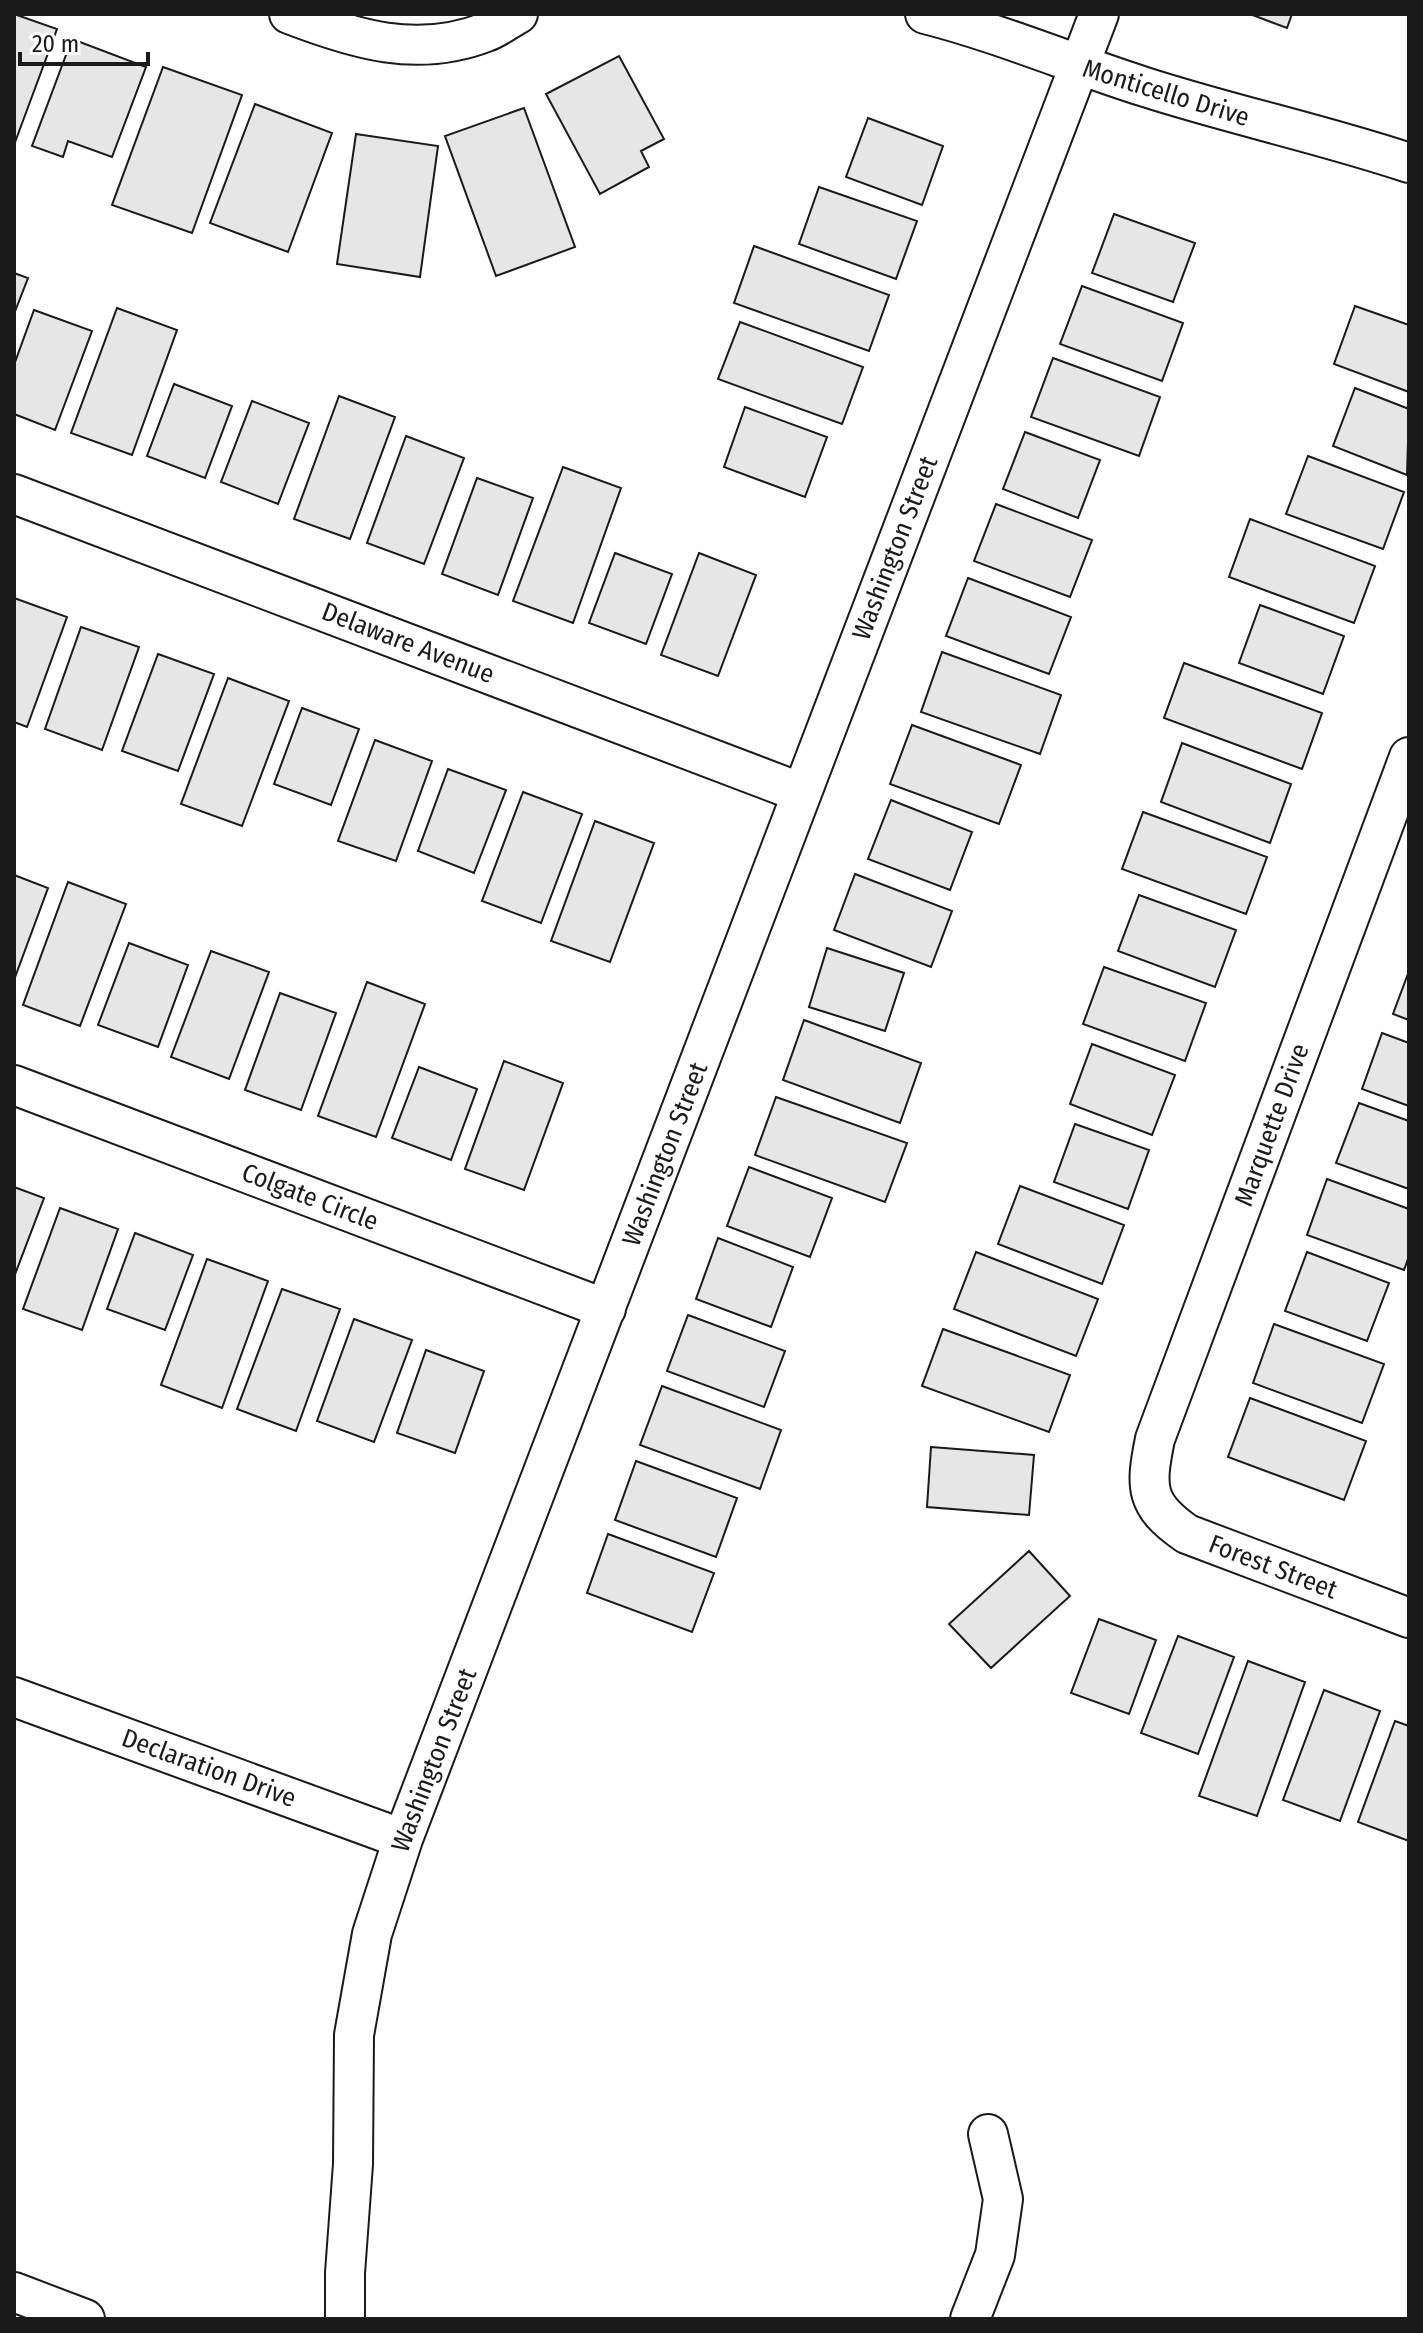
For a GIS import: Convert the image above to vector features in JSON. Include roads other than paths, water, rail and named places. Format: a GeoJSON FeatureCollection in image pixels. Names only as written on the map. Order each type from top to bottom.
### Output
{"type":"FeatureCollection","features":[{"type":"Feature","properties":{"kind":"street"},"geometry":{"type":"LineString","coordinates":[[289,14],[333,31],[391,45],[433,46],[487,32],[518,14]]}},
{"type":"Feature","properties":{"kind":"street","name":"Monticello Drive"},"geometry":{"type":"LineString","coordinates":[[925,14],[951,20],[1079,67],[1409,163]]}},
{"type":"Feature","properties":{"kind":"street","name":"Washington Street"},"geometry":{"type":"LineString","coordinates":[[345,2319],[353,2164],[354,2035],[372,1934],[403,1839],[1099,14]]}},
{"type":"Feature","properties":{"kind":"street","name":"Delaware Avenue"},"geometry":{"type":"LineString","coordinates":[[14,494],[802,793]]}},
{"type":"Feature","properties":{"kind":"street","name":"Marquette Drive"},"geometry":{"type":"LineString","coordinates":[[1151,1497],[1149,1468],[1155,1439],[1409,757]]}},
{"type":"Feature","properties":{"kind":"street","name":"Colgate Circle"},"geometry":{"type":"LineString","coordinates":[[14,1085],[606,1309]]}},
{"type":"Feature","properties":{"kind":"street","name":"Forest Street"},"geometry":{"type":"LineString","coordinates":[[1151,1497],[1164,1518],[1187,1534],[1409,1618]]}},
{"type":"Feature","properties":{"kind":"street","name":"Declaration Drive"},"geometry":{"type":"LineString","coordinates":[[14,1697],[403,1839]]}},
{"type":"Feature","properties":{"kind":"street"},"geometry":{"type":"LineString","coordinates":[[970,2319],[995,2255],[1003,2199],[988,2134]]}},
{"type":"Feature","properties":{"kind":"street"},"geometry":{"type":"LineString","coordinates":[[14,2292],[85,2319]]}}]}
